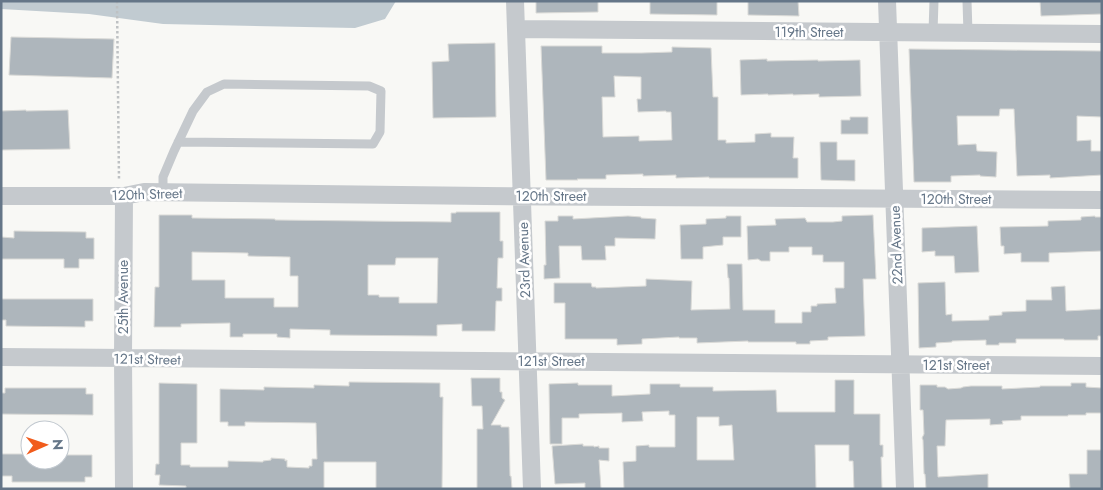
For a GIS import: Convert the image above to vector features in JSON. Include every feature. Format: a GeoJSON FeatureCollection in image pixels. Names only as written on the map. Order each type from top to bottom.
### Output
{"type":"FeatureCollection","features":[{"type":"Feature","properties":{"kind":"street","name":"23rd Avenue"},"geometry":{"type":"LineString","coordinates":[[515,1],[532,489]]}},
{"type":"Feature","properties":{"kind":"street","name":"22nd Avenue"},"geometry":{"type":"LineString","coordinates":[[886,1],[905,489]]}},
{"type":"Feature","properties":{"kind":"street","name":"119th Street"},"geometry":{"type":"LineString","coordinates":[[516,30],[1102,34]]}},
{"type":"Feature","properties":{"kind":"street","name":"120th Street"},"geometry":{"type":"LineString","coordinates":[[1,196],[122,196],[144,192],[163,192],[1102,200]]}},
{"type":"Feature","properties":{"kind":"street","name":"25th Avenue"},"geometry":{"type":"LineString","coordinates":[[122,196],[124,489]]}},
{"type":"Feature","properties":{"kind":"street","name":"121st Street"},"geometry":{"type":"LineString","coordinates":[[1,357],[1102,366]]}},
{"type":"Feature","properties":{"kind":"lane"},"geometry":{"type":"LineString","coordinates":[[933,32],[934,1]]}},
{"type":"Feature","properties":{"kind":"lane"},"geometry":{"type":"LineString","coordinates":[[967,1],[968,33]]}},
{"type":"Feature","properties":{"kind":"lane"},"geometry":{"type":"LineString","coordinates":[[163,192],[163,177],[178,142],[194,111],[207,92],[224,84],[369,86],[381,91],[380,132],[373,144],[178,142]]}},
{"type":"Feature","properties":{"kind":"path"},"geometry":{"type":"LineString","coordinates":[[117,1],[122,196]]}},
{"type":"Feature","properties":{"kind":"shaded area"},"geometry":{"type":"Polygon","coordinates":[[[1,1],[396,1],[385,19],[355,28],[163,24],[89,14],[1,9],[1,1]]]}},
{"type":"Feature","properties":{"kind":"building"},"geometry":{"type":"Polygon","coordinates":[[[536,1],[598,1],[598,12],[536,13],[536,1]]]}},
{"type":"Feature","properties":{"kind":"building"},"geometry":{"type":"Polygon","coordinates":[[[650,1],[717,1],[717,15],[650,14],[650,1]]]}},
{"type":"Feature","properties":{"kind":"building"},"geometry":{"type":"Polygon","coordinates":[[[748,1],[798,1],[799,16],[748,15],[748,1]]]}},
{"type":"Feature","properties":{"kind":"building"},"geometry":{"type":"Polygon","coordinates":[[[1040,1],[1102,1],[1102,14],[1041,16],[1040,1]]]}},
{"type":"Feature","properties":{"kind":"building"},"geometry":{"type":"Polygon","coordinates":[[[11,37],[114,39],[112,78],[9,75],[11,37]]]}},
{"type":"Feature","properties":{"kind":"building"},"geometry":{"type":"Polygon","coordinates":[[[495,43],[496,117],[433,118],[432,62],[449,61],[448,44],[495,43]]]}},
{"type":"Feature","properties":{"kind":"building"},"geometry":{"type":"Polygon","coordinates":[[[541,46],[602,46],[602,53],[672,52],[672,47],[711,48],[713,97],[718,97],[718,140],[726,140],[726,143],[755,142],[755,134],[771,133],[771,137],[794,137],[793,158],[798,158],[798,178],[676,178],[676,175],[643,176],[643,174],[606,175],[606,179],[546,180],[541,46]],[[614,76],[615,97],[602,97],[603,137],[639,136],[639,141],[672,140],[671,112],[638,112],[637,99],[641,99],[641,77],[614,76]]]}},
{"type":"Feature","properties":{"kind":"building"},"geometry":{"type":"Polygon","coordinates":[[[909,49],[1102,51],[1102,117],[1077,116],[1077,141],[1091,140],[1091,151],[1102,151],[1102,175],[1050,178],[1050,175],[1017,176],[1014,109],[1000,109],[999,116],[957,116],[958,145],[976,144],[977,151],[997,152],[996,177],[980,175],[951,176],[951,182],[914,182],[909,49]]]}},
{"type":"Feature","properties":{"kind":"building"},"geometry":{"type":"Polygon","coordinates":[[[767,59],[767,61],[860,60],[861,96],[819,97],[819,94],[741,95],[740,60],[767,59]]]}},
{"type":"Feature","properties":{"kind":"building"},"geometry":{"type":"Polygon","coordinates":[[[68,110],[70,149],[1,150],[1,111],[68,110]]]}},
{"type":"Feature","properties":{"kind":"building"},"geometry":{"type":"Polygon","coordinates":[[[850,117],[868,117],[868,134],[841,134],[841,120],[850,120],[850,117]]]}},
{"type":"Feature","properties":{"kind":"building"},"geometry":{"type":"Polygon","coordinates":[[[820,142],[837,142],[837,160],[855,160],[855,181],[821,180],[820,142]]]}},
{"type":"Feature","properties":{"kind":"building"},"geometry":{"type":"Polygon","coordinates":[[[500,212],[500,241],[503,241],[503,258],[498,258],[497,288],[502,288],[502,301],[496,301],[495,331],[462,331],[462,324],[437,325],[437,336],[330,335],[330,330],[290,329],[290,338],[277,337],[277,334],[243,334],[243,337],[230,337],[230,323],[181,324],[181,327],[154,327],[155,287],[159,287],[159,215],[192,215],[192,218],[275,220],[451,222],[451,213],[500,212]],[[192,252],[192,280],[225,280],[225,298],[274,298],[274,307],[298,307],[298,276],[290,276],[290,257],[248,256],[248,253],[192,252]],[[396,258],[395,265],[368,265],[368,295],[399,297],[399,303],[437,303],[438,258],[396,258]]]}},
{"type":"Feature","properties":{"kind":"building"},"geometry":{"type":"Polygon","coordinates":[[[873,215],[876,279],[863,279],[865,336],[828,337],[828,340],[810,341],[810,344],[748,341],[697,343],[697,338],[679,337],[642,339],[642,344],[617,345],[617,339],[565,339],[565,303],[554,303],[554,283],[591,283],[592,287],[596,288],[646,286],[646,279],[692,281],[691,310],[730,309],[727,264],[742,264],[743,310],[775,310],[775,323],[802,323],[802,312],[811,312],[811,306],[836,303],[835,288],[844,288],[844,262],[823,262],[823,255],[812,255],[812,247],[789,247],[789,252],[770,252],[770,261],[748,260],[747,226],[776,225],[775,219],[805,218],[807,222],[833,222],[842,221],[842,216],[873,215]]]}},
{"type":"Feature","properties":{"kind":"building"},"geometry":{"type":"Polygon","coordinates":[[[558,216],[573,216],[573,219],[628,216],[656,219],[655,239],[615,238],[615,246],[605,246],[606,260],[582,260],[581,246],[559,246],[560,278],[544,279],[544,265],[546,265],[545,221],[558,221],[558,216]]]}},
{"type":"Feature","properties":{"kind":"building"},"geometry":{"type":"Polygon","coordinates":[[[726,216],[741,216],[741,237],[723,237],[723,245],[703,247],[703,259],[681,259],[680,225],[706,224],[706,219],[726,218],[726,216]]]}},
{"type":"Feature","properties":{"kind":"building"},"geometry":{"type":"Polygon","coordinates":[[[1081,217],[1102,217],[1102,251],[1049,253],[1049,262],[1021,262],[1021,253],[1004,254],[1004,246],[1001,246],[1000,227],[1048,226],[1048,221],[1081,220],[1081,217]]]}},
{"type":"Feature","properties":{"kind":"building"},"geometry":{"type":"Polygon","coordinates":[[[977,226],[979,272],[955,273],[954,256],[935,256],[935,251],[922,252],[922,228],[977,226]]]}},
{"type":"Feature","properties":{"kind":"building"},"geometry":{"type":"Polygon","coordinates":[[[14,231],[86,232],[86,238],[94,238],[94,259],[79,259],[79,268],[64,268],[64,259],[1,259],[1,237],[14,238],[14,231]]]}},
{"type":"Feature","properties":{"kind":"building"},"geometry":{"type":"Polygon","coordinates":[[[945,282],[946,315],[952,314],[952,321],[989,320],[989,316],[1002,315],[1002,312],[1026,311],[1026,300],[1052,300],[1051,287],[1065,286],[1066,311],[1102,309],[1102,336],[1098,336],[1098,340],[1016,339],[1016,343],[999,343],[999,345],[986,345],[986,340],[952,341],[936,343],[936,347],[919,348],[918,283],[945,282]]]}},
{"type":"Feature","properties":{"kind":"building"},"geometry":{"type":"Polygon","coordinates":[[[1,299],[93,299],[93,321],[85,321],[85,327],[6,326],[6,320],[1,320],[1,299]]]}},
{"type":"Feature","properties":{"kind":"building"},"geometry":{"type":"Polygon","coordinates":[[[471,378],[500,378],[500,392],[502,392],[502,398],[505,400],[491,425],[509,427],[512,489],[477,489],[477,429],[483,429],[482,406],[472,406],[471,378]]]}},
{"type":"Feature","properties":{"kind":"building"},"geometry":{"type":"Polygon","coordinates":[[[835,380],[854,380],[854,414],[880,414],[880,445],[883,445],[883,457],[881,457],[882,489],[854,489],[853,461],[849,461],[849,445],[815,445],[816,489],[624,489],[623,462],[636,461],[636,446],[675,447],[675,415],[669,415],[669,411],[642,412],[643,421],[622,422],[622,413],[579,414],[579,418],[562,418],[562,444],[550,444],[549,384],[612,385],[612,396],[650,394],[650,384],[680,384],[680,387],[713,387],[713,391],[776,390],[777,412],[835,412],[835,380]],[[697,417],[697,460],[734,460],[732,425],[719,426],[719,417],[697,417]]]}},
{"type":"Feature","properties":{"kind":"building"},"geometry":{"type":"Polygon","coordinates":[[[349,382],[440,383],[440,397],[443,397],[442,489],[376,489],[376,462],[324,462],[324,489],[186,489],[186,486],[159,485],[160,475],[155,475],[156,464],[159,464],[159,383],[197,384],[197,443],[181,443],[181,465],[190,465],[190,467],[228,467],[228,461],[263,462],[271,460],[271,458],[287,460],[287,467],[309,468],[309,466],[312,466],[312,459],[317,459],[316,423],[245,422],[245,426],[228,426],[228,422],[220,422],[220,389],[264,390],[264,387],[314,388],[314,385],[349,386],[349,382]]]}},
{"type":"Feature","properties":{"kind":"building"},"geometry":{"type":"Polygon","coordinates":[[[1071,383],[1086,383],[1086,387],[1102,388],[1102,413],[1068,416],[1021,416],[1021,420],[1002,421],[1003,424],[990,425],[990,419],[946,420],[945,446],[937,446],[938,477],[988,474],[988,489],[926,489],[922,438],[924,434],[923,410],[920,410],[920,385],[937,385],[937,387],[948,389],[971,386],[1002,386],[1002,389],[1071,386],[1071,383]]]}},
{"type":"Feature","properties":{"kind":"building"},"geometry":{"type":"Polygon","coordinates":[[[5,388],[86,388],[86,394],[93,394],[93,415],[1,414],[1,393],[5,393],[5,388]]]}},
{"type":"Feature","properties":{"kind":"building"},"geometry":{"type":"Polygon","coordinates":[[[583,444],[583,446],[609,448],[609,461],[599,460],[601,489],[585,489],[585,483],[555,484],[552,446],[583,444]]]}},
{"type":"Feature","properties":{"kind":"building"},"geometry":{"type":"Polygon","coordinates":[[[1087,450],[1102,450],[1102,489],[1070,489],[1069,474],[1087,474],[1087,450]]]}},
{"type":"Feature","properties":{"kind":"building"},"geometry":{"type":"Polygon","coordinates":[[[1,454],[20,454],[20,470],[70,470],[70,455],[92,455],[92,477],[85,477],[85,482],[12,482],[12,476],[1,476],[1,454]]]}}]}
